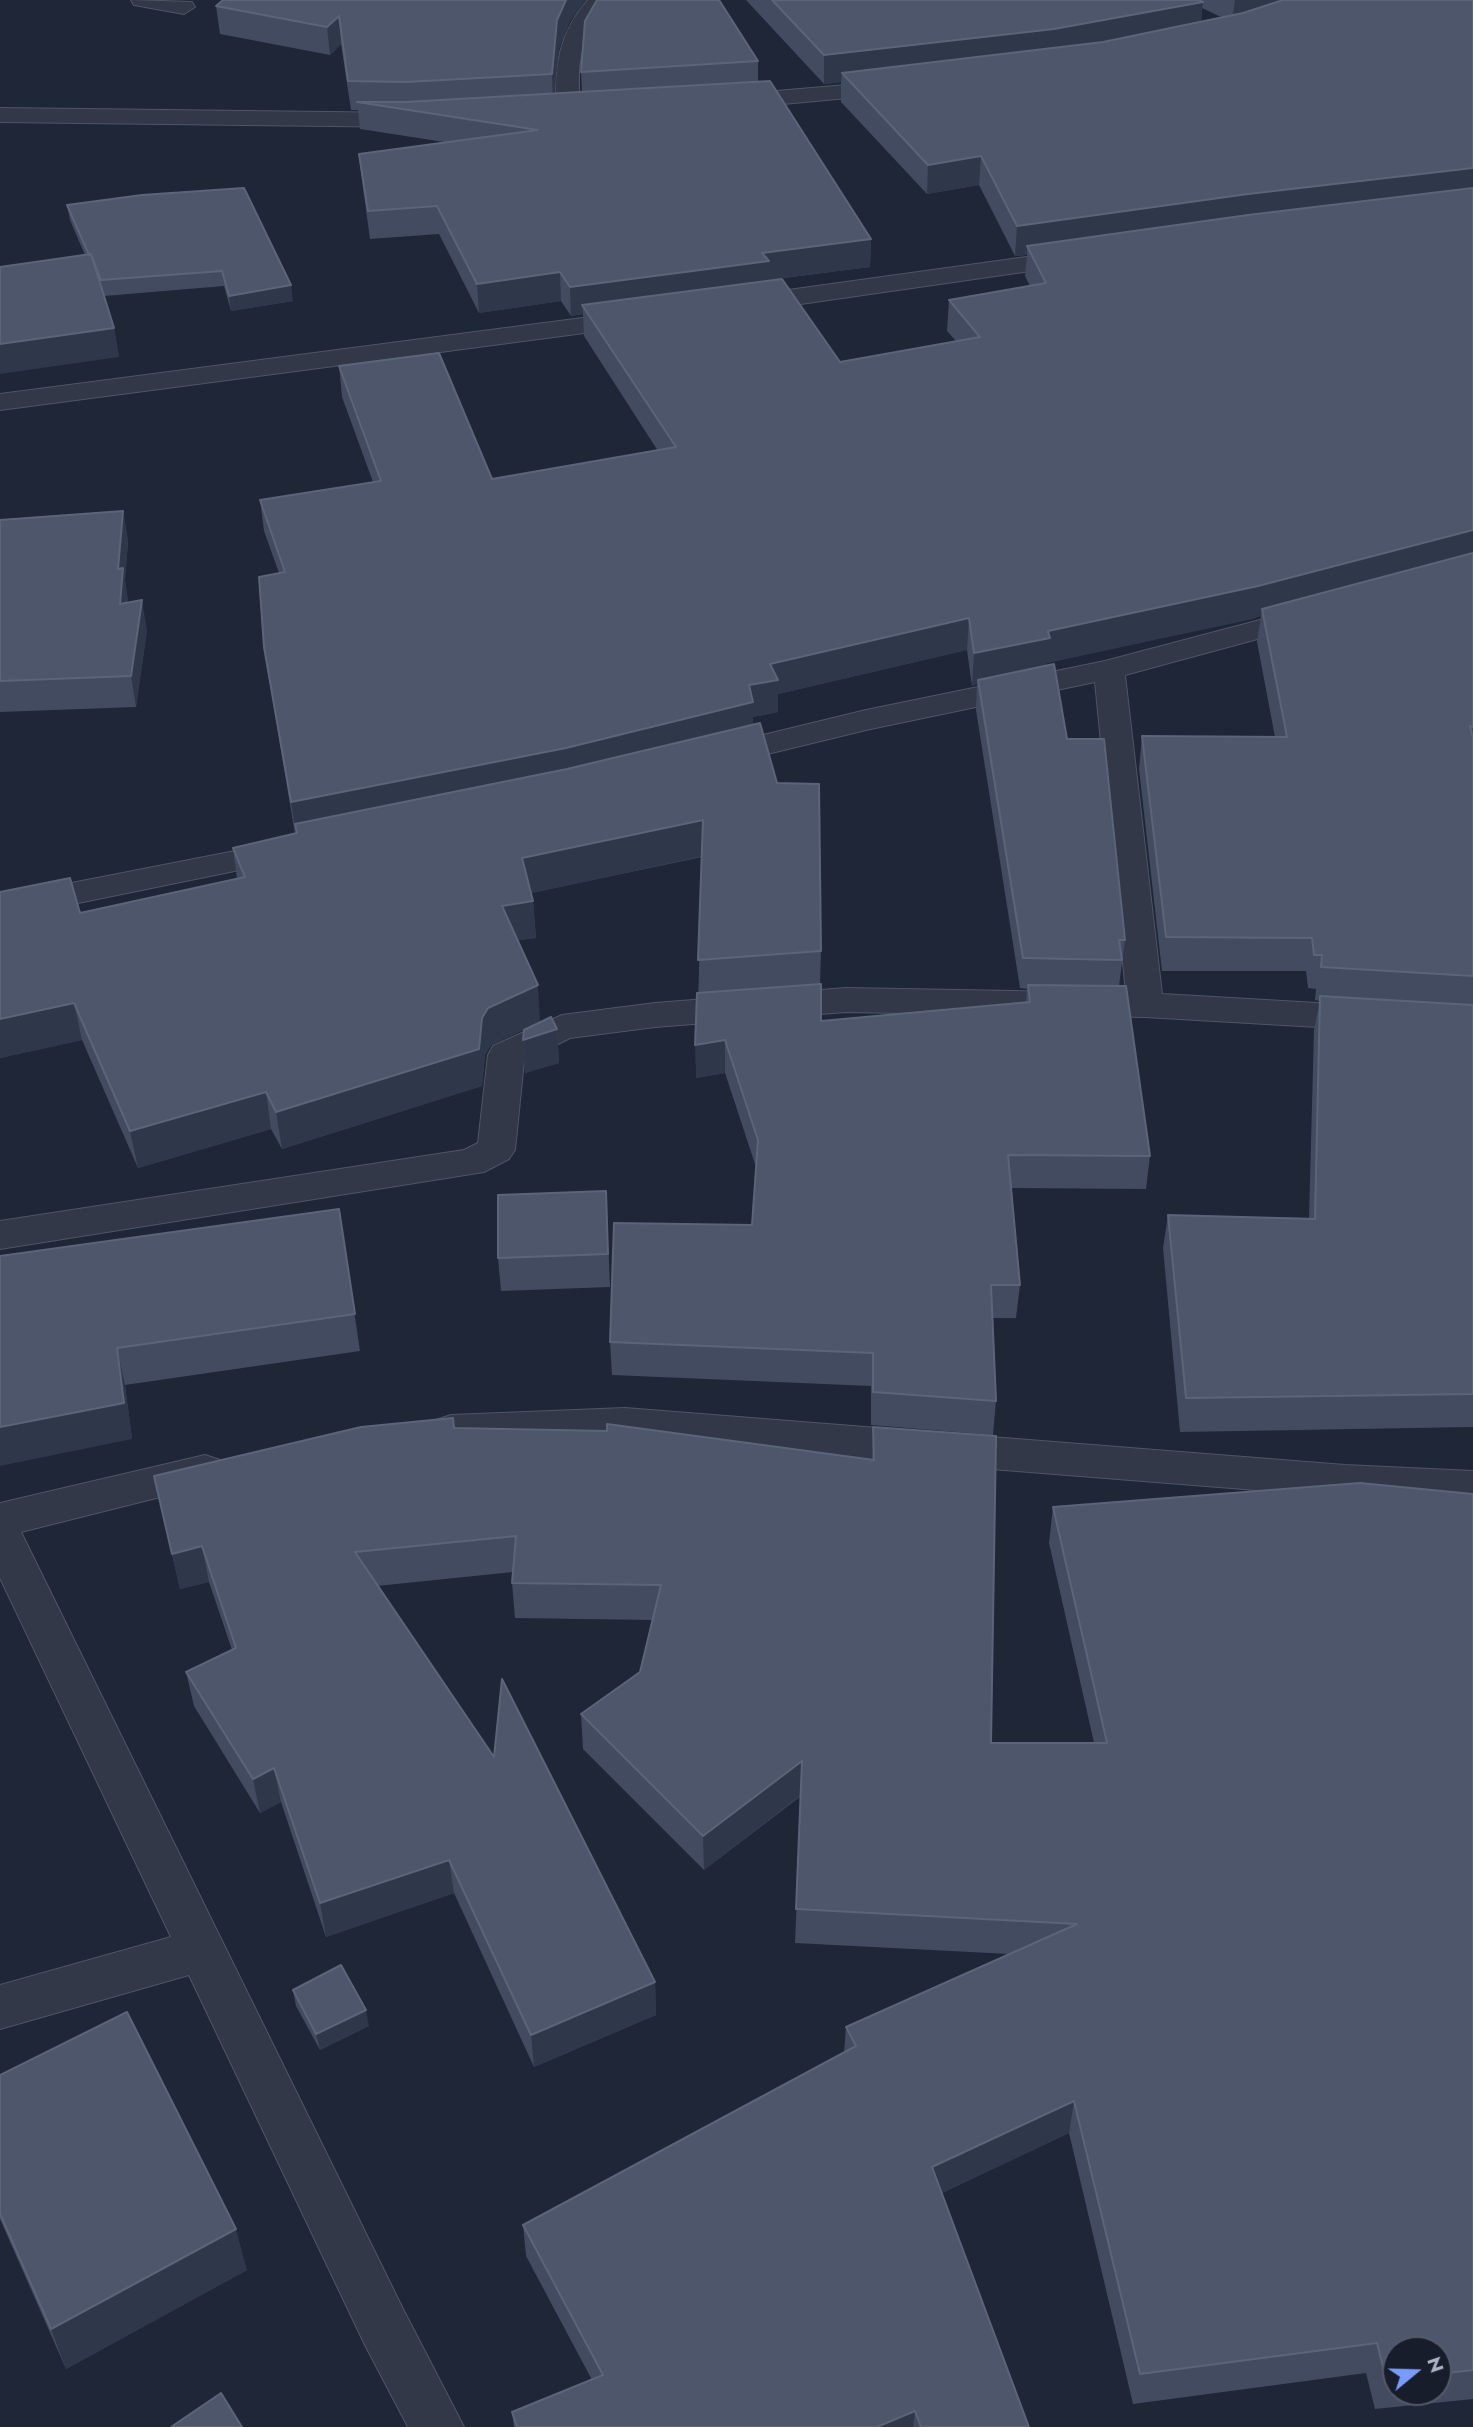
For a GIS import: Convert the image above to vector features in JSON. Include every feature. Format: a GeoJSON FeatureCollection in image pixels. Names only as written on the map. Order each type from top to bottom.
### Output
{"type":"FeatureCollection","features":[{"type":"Feature","properties":{"kind":"street"},"geometry":{"type":"LineString","coordinates":[[142,0],[184,6]]}},
{"type":"Feature","properties":{"kind":"street"},"geometry":{"type":"LineString","coordinates":[[568,110],[566,60],[579,23],[600,0]]}},
{"type":"Feature","properties":{"kind":"street"},"geometry":{"type":"LineString","coordinates":[[710,103],[914,85]]}},
{"type":"Feature","properties":{"kind":"street"},"geometry":{"type":"LineString","coordinates":[[541,111],[593,109]]}},
{"type":"Feature","properties":{"kind":"street"},"geometry":{"type":"LineString","coordinates":[[0,115],[435,118]]}},
{"type":"Feature","properties":{"kind":"street"},"geometry":{"type":"LineString","coordinates":[[726,307],[1107,254]]}},
{"type":"Feature","properties":{"kind":"street"},"geometry":{"type":"LineString","coordinates":[[0,402],[658,316]]}},
{"type":"Feature","properties":{"kind":"street"},"geometry":{"type":"LineString","coordinates":[[683,765],[866,720],[1109,670],[1338,608]]}},
{"type":"Feature","properties":{"kind":"street"},"geometry":{"type":"LineString","coordinates":[[1109,670],[1145,1005]]}},
{"type":"Feature","properties":{"kind":"street"},"geometry":{"type":"LineString","coordinates":[[0,908],[313,846]]}},
{"type":"Feature","properties":{"kind":"street"},"geometry":{"type":"LineString","coordinates":[[0,1235],[425,1167],[471,1163],[496,1150],[499,1100],[506,1055],[562,1027],[655,1015],[846,1000],[1145,1005],[1473,1024]]}},
{"type":"Feature","properties":{"kind":"street"},"geometry":{"type":"LineString","coordinates":[[407,1435],[625,1424],[1345,1481],[1473,1487]]}},
{"type":"Feature","properties":{"kind":"street"},"geometry":{"type":"LineString","coordinates":[[0,1520],[244,1461]]}},
{"type":"Feature","properties":{"kind":"street"},"geometry":{"type":"LineString","coordinates":[[0,1533],[384,2327],[437,2427]]}},
{"type":"Feature","properties":{"kind":"street"},"geometry":{"type":"LineString","coordinates":[[0,2007],[203,1949]]}},
{"type":"Feature","properties":{"kind":"building"},"geometry":{"type":"Polygon","coordinates":[[[223,0],[566,0],[557,20],[552,74],[406,82],[348,81],[339,16],[327,27],[216,6],[223,0]]]}},
{"type":"Feature","properties":{"kind":"building"},"geometry":{"type":"Polygon","coordinates":[[[597,0],[719,0],[758,61],[581,72],[585,21],[597,0]]]}},
{"type":"Feature","properties":{"kind":"building"},"geometry":{"type":"Polygon","coordinates":[[[772,0],[1203,2],[1054,29],[824,55],[772,0]]]}},
{"type":"Feature","properties":{"kind":"building"},"geometry":{"type":"Polygon","coordinates":[[[1283,0],[1473,0],[1473,168],[1248,194],[1017,226],[981,156],[928,165],[842,73],[1103,42],[1243,13],[1283,0]]]}},
{"type":"Feature","properties":{"kind":"building"},"geometry":{"type":"Polygon","coordinates":[[[770,81],[871,239],[762,253],[769,261],[570,287],[560,272],[477,284],[437,206],[368,211],[359,154],[538,130],[357,102],[406,102],[770,81]]]}},
{"type":"Feature","properties":{"kind":"building"},"geometry":{"type":"Polygon","coordinates":[[[244,188],[291,285],[229,296],[222,271],[101,280],[67,205],[142,195],[244,188]]]}},
{"type":"Feature","properties":{"kind":"building"},"geometry":{"type":"Polygon","coordinates":[[[1473,188],[1473,530],[1258,586],[1048,631],[1050,638],[974,653],[969,618],[770,664],[778,680],[749,685],[753,702],[566,748],[291,802],[264,647],[259,577],[285,572],[260,500],[381,481],[339,366],[439,353],[492,479],[676,447],[582,305],[782,279],[840,362],[980,337],[949,300],[1046,283],[1027,246],[1248,215],[1473,188]]]}},
{"type":"Feature","properties":{"kind":"building"},"geometry":{"type":"Polygon","coordinates":[[[91,254],[114,328],[0,344],[0,267],[91,254]]]}},
{"type":"Feature","properties":{"kind":"building"},"geometry":{"type":"Polygon","coordinates":[[[123,511],[118,569],[123,568],[120,604],[142,600],[131,676],[0,681],[0,520],[123,511]]]}},
{"type":"Feature","properties":{"kind":"building"},"geometry":{"type":"Polygon","coordinates":[[[1473,553],[1473,727],[1470,726],[1473,738],[1473,976],[1321,967],[1322,955],[1314,955],[1312,938],[1166,937],[1142,736],[1287,737],[1262,609],[1473,553]]]}},
{"type":"Feature","properties":{"kind":"building"},"geometry":{"type":"Polygon","coordinates":[[[1054,664],[1067,739],[1104,739],[1125,940],[1119,940],[1122,960],[1023,958],[978,680],[1054,664]]]}},
{"type":"Feature","properties":{"kind":"building"},"geometry":{"type":"Polygon","coordinates":[[[760,723],[777,783],[819,784],[821,951],[698,960],[703,820],[522,858],[533,901],[502,906],[538,985],[488,1008],[482,1018],[479,1049],[276,1112],[266,1092],[130,1131],[74,1003],[0,1019],[0,892],[70,878],[80,913],[245,877],[233,848],[297,833],[295,824],[567,769],[760,723]]]}},
{"type":"Feature","properties":{"kind":"building"},"geometry":{"type":"Polygon","coordinates":[[[821,984],[821,1021],[1030,1002],[1028,985],[1126,986],[1150,1156],[1008,1155],[1020,1285],[991,1285],[996,1401],[873,1392],[873,1353],[610,1342],[614,1223],[752,1225],[758,1140],[725,1040],[695,1045],[697,993],[821,984]]]}},
{"type":"Feature","properties":{"kind":"building"},"geometry":{"type":"Polygon","coordinates":[[[1320,996],[1473,1005],[1473,1394],[1186,1398],[1168,1215],[1315,1219],[1320,996]]]}},
{"type":"Feature","properties":{"kind":"building"},"geometry":{"type":"Polygon","coordinates":[[[551,1017],[557,1029],[523,1040],[524,1030],[551,1017]]]}},
{"type":"Feature","properties":{"kind":"building"},"geometry":{"type":"Polygon","coordinates":[[[606,1191],[608,1254],[498,1258],[498,1195],[606,1191]]]}},
{"type":"Feature","properties":{"kind":"building"},"geometry":{"type":"Polygon","coordinates":[[[339,1209],[355,1314],[117,1348],[124,1403],[0,1427],[0,1256],[339,1209]]]}},
{"type":"Feature","properties":{"kind":"building"},"geometry":{"type":"Polygon","coordinates":[[[453,1418],[454,1428],[607,1431],[607,1424],[874,1460],[873,1427],[996,1436],[991,1743],[1107,1743],[1053,1507],[1360,1483],[1473,1494],[1473,2370],[1452,2372],[1452,2336],[1382,2336],[1382,2363],[1377,2343],[1140,2374],[1074,2101],[932,2167],[1029,2427],[921,2427],[915,2411],[877,2427],[517,2427],[512,2412],[603,2375],[523,2225],[856,2046],[846,2027],[1077,1924],[796,1909],[802,1761],[703,1836],[581,1714],[640,1672],[661,1585],[512,1583],[516,1536],[355,1552],[494,1757],[502,1679],[655,1982],[531,2035],[449,1860],[320,1903],[274,1768],[253,1779],[186,1672],[236,1648],[202,1546],[172,1554],[154,1476],[361,1427],[453,1418]]]}},
{"type":"Feature","properties":{"kind":"building"},"geometry":{"type":"Polygon","coordinates":[[[341,1965],[366,2010],[316,2034],[293,1990],[341,1965]]]}},
{"type":"Feature","properties":{"kind":"building"},"geometry":{"type":"Polygon","coordinates":[[[127,2012],[236,2229],[51,2329],[0,2214],[0,2075],[127,2012]]]}},
{"type":"Feature","properties":{"kind":"building"},"geometry":{"type":"Polygon","coordinates":[[[221,2393],[242,2427],[171,2427],[221,2393]]]}}]}
